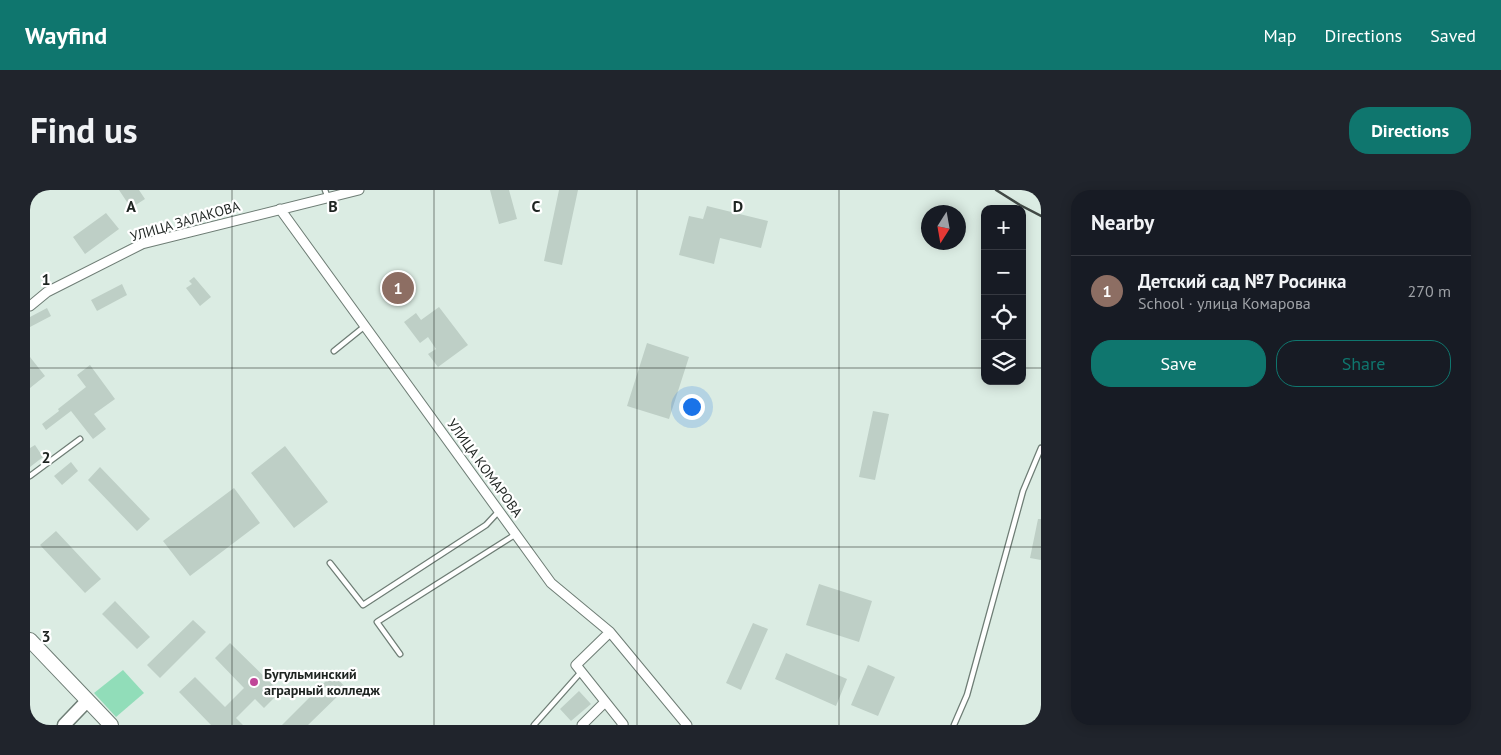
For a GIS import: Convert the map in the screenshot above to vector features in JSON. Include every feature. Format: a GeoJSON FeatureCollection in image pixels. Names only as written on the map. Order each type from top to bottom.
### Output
{"type":"FeatureCollection","features":[{"type":"Feature","properties":{"kind":"main road"},"geometry":{"type":"LineString","coordinates":[[30,640],[111,725]]}},
{"type":"Feature","properties":{"kind":"street","name":"УЛИЦА ЗАЛАКОВА"},"geometry":{"type":"LineString","coordinates":[[30,306],[47,292],[142,244],[280,209],[327,194],[359,190]]}},
{"type":"Feature","properties":{"kind":"street","name":"УЛИЦА КОМАРОВА"},"geometry":{"type":"LineString","coordinates":[[280,209],[551,583],[610,632],[687,725]]}},
{"type":"Feature","properties":{"kind":"street"},"geometry":{"type":"LineString","coordinates":[[610,632],[576,665],[622,725]]}},
{"type":"Feature","properties":{"kind":"street"},"geometry":{"type":"LineString","coordinates":[[64,725],[87,701]]}},
{"type":"Feature","properties":{"kind":"street"},"geometry":{"type":"LineString","coordinates":[[582,725],[605,702]]}},
{"type":"Feature","properties":{"kind":"lane"},"geometry":{"type":"LineString","coordinates":[[334,351],[365,326]]}},
{"type":"Feature","properties":{"kind":"lane"},"geometry":{"type":"LineString","coordinates":[[30,476],[80,439]]}},
{"type":"Feature","properties":{"kind":"lane"},"geometry":{"type":"LineString","coordinates":[[954,725],[967,695],[1023,491],[1041,448]]}},
{"type":"Feature","properties":{"kind":"lane"},"geometry":{"type":"LineString","coordinates":[[330,563],[364,605],[486,525],[499,511]]}},
{"type":"Feature","properties":{"kind":"lane"},"geometry":{"type":"LineString","coordinates":[[400,654],[377,622],[516,534]]}},
{"type":"Feature","properties":{"kind":"lane"},"geometry":{"type":"LineString","coordinates":[[534,725],[581,672]]}},
{"type":"Feature","properties":{"kind":"green space"},"geometry":{"type":"Polygon","coordinates":[[[123,670],[144,693],[116,717],[94,693],[123,670]]]}},
{"type":"Feature","properties":{"kind":"building"},"geometry":{"type":"Polygon","coordinates":[[[119,190],[139,190],[145,199],[131,208],[119,190]]]}},
{"type":"Feature","properties":{"kind":"building"},"geometry":{"type":"Polygon","coordinates":[[[490,190],[509,190],[517,219],[499,224],[490,190]]]}},
{"type":"Feature","properties":{"kind":"building"},"geometry":{"type":"Polygon","coordinates":[[[559,190],[578,190],[562,265],[544,261],[559,190]]]}},
{"type":"Feature","properties":{"kind":"building"},"geometry":{"type":"Polygon","coordinates":[[[707,206],[768,221],[761,248],[720,238],[714,264],[679,255],[689,216],[703,219],[707,206]]]}},
{"type":"Feature","properties":{"kind":"building"},"geometry":{"type":"Polygon","coordinates":[[[106,213],[119,229],[85,254],[73,237],[106,213]]]}},
{"type":"Feature","properties":{"kind":"building"},"geometry":{"type":"Polygon","coordinates":[[[194,277],[211,297],[200,306],[186,288],[192,284],[189,281],[194,277]]]}},
{"type":"Feature","properties":{"kind":"building"},"geometry":{"type":"Polygon","coordinates":[[[122,284],[127,295],[97,311],[91,300],[122,284]]]}},
{"type":"Feature","properties":{"kind":"building"},"geometry":{"type":"Polygon","coordinates":[[[439,307],[468,345],[438,367],[428,354],[436,349],[428,337],[420,343],[404,322],[416,313],[421,320],[439,307]]]}},
{"type":"Feature","properties":{"kind":"building"},"geometry":{"type":"Polygon","coordinates":[[[47,308],[51,316],[30,327],[30,317],[47,308]]]}},
{"type":"Feature","properties":{"kind":"building"},"geometry":{"type":"Polygon","coordinates":[[[647,343],[689,357],[669,419],[627,406],[647,343]]]}},
{"type":"Feature","properties":{"kind":"building"},"geometry":{"type":"Polygon","coordinates":[[[30,357],[45,376],[30,388],[30,357]]]}},
{"type":"Feature","properties":{"kind":"building"},"geometry":{"type":"Polygon","coordinates":[[[90,365],[115,399],[94,414],[106,429],[93,439],[71,411],[46,430],[42,424],[86,387],[77,375],[90,365]]]}},
{"type":"Feature","properties":{"kind":"building"},"geometry":{"type":"Polygon","coordinates":[[[873,411],[889,414],[875,480],[859,477],[873,411]]]}},
{"type":"Feature","properties":{"kind":"building"},"geometry":{"type":"Polygon","coordinates":[[[35,445],[43,457],[30,467],[30,448],[35,445]]]}},
{"type":"Feature","properties":{"kind":"building"},"geometry":{"type":"Polygon","coordinates":[[[285,446],[328,502],[294,528],[251,473],[285,446]]]}},
{"type":"Feature","properties":{"kind":"building"},"geometry":{"type":"Polygon","coordinates":[[[71,462],[78,471],[62,485],[54,476],[71,462]]]}},
{"type":"Feature","properties":{"kind":"building"},"geometry":{"type":"Polygon","coordinates":[[[100,467],[150,519],[137,531],[88,480],[100,467]]]}},
{"type":"Feature","properties":{"kind":"building"},"geometry":{"type":"Polygon","coordinates":[[[234,488],[260,523],[190,576],[163,541],[234,488]]]}},
{"type":"Feature","properties":{"kind":"building"},"geometry":{"type":"Polygon","coordinates":[[[1038,519],[1041,519],[1041,560],[1030,558],[1038,519]]]}},
{"type":"Feature","properties":{"kind":"building"},"geometry":{"type":"Polygon","coordinates":[[[56,531],[101,579],[85,593],[40,545],[56,531]]]}},
{"type":"Feature","properties":{"kind":"building"},"geometry":{"type":"Polygon","coordinates":[[[819,584],[872,601],[859,642],[806,625],[819,584]]]}},
{"type":"Feature","properties":{"kind":"building"},"geometry":{"type":"Polygon","coordinates":[[[115,601],[150,637],[137,649],[102,614],[115,601]]]}},
{"type":"Feature","properties":{"kind":"building"},"geometry":{"type":"Polygon","coordinates":[[[193,620],[206,632],[160,678],[147,665],[193,620]]]}},
{"type":"Feature","properties":{"kind":"building"},"geometry":{"type":"Polygon","coordinates":[[[753,623],[768,629],[741,690],[726,683],[753,623]]]}},
{"type":"Feature","properties":{"kind":"building","name":"Бугульминский аграрный колледж"},"geometry":{"type":"Polygon","coordinates":[[[230,643],[280,692],[264,708],[255,699],[236,718],[243,725],[211,725],[179,692],[195,677],[225,707],[244,688],[215,658],[230,643]]]}},
{"type":"Feature","properties":{"kind":"building"},"geometry":{"type":"Polygon","coordinates":[[[786,653],[847,679],[836,706],[775,679],[786,653]]]}},
{"type":"Feature","properties":{"kind":"building"},"geometry":{"type":"Polygon","coordinates":[[[868,665],[895,677],[878,716],[851,705],[868,665]]]}},
{"type":"Feature","properties":{"kind":"building"},"geometry":{"type":"Polygon","coordinates":[[[333,674],[346,688],[308,725],[282,725],[333,674]]]}},
{"type":"Feature","properties":{"kind":"building"},"geometry":{"type":"Polygon","coordinates":[[[579,691],[591,704],[571,721],[560,709],[579,691]]]}},
{"type":"Feature","properties":{"kind":"railway"},"geometry":{"type":"LineString","coordinates":[[996,190],[1041,216]]}},
{"type":"Feature","properties":{"kind":"place","name":"Детский сад №7 Росинка"},"geometry":{"type":"Point","coordinates":[398,288]}},
{"type":"Feature","properties":{"kind":"place","name":"Бугульминский аграрный колледж"},"geometry":{"type":"Point","coordinates":[254,682]}}]}
